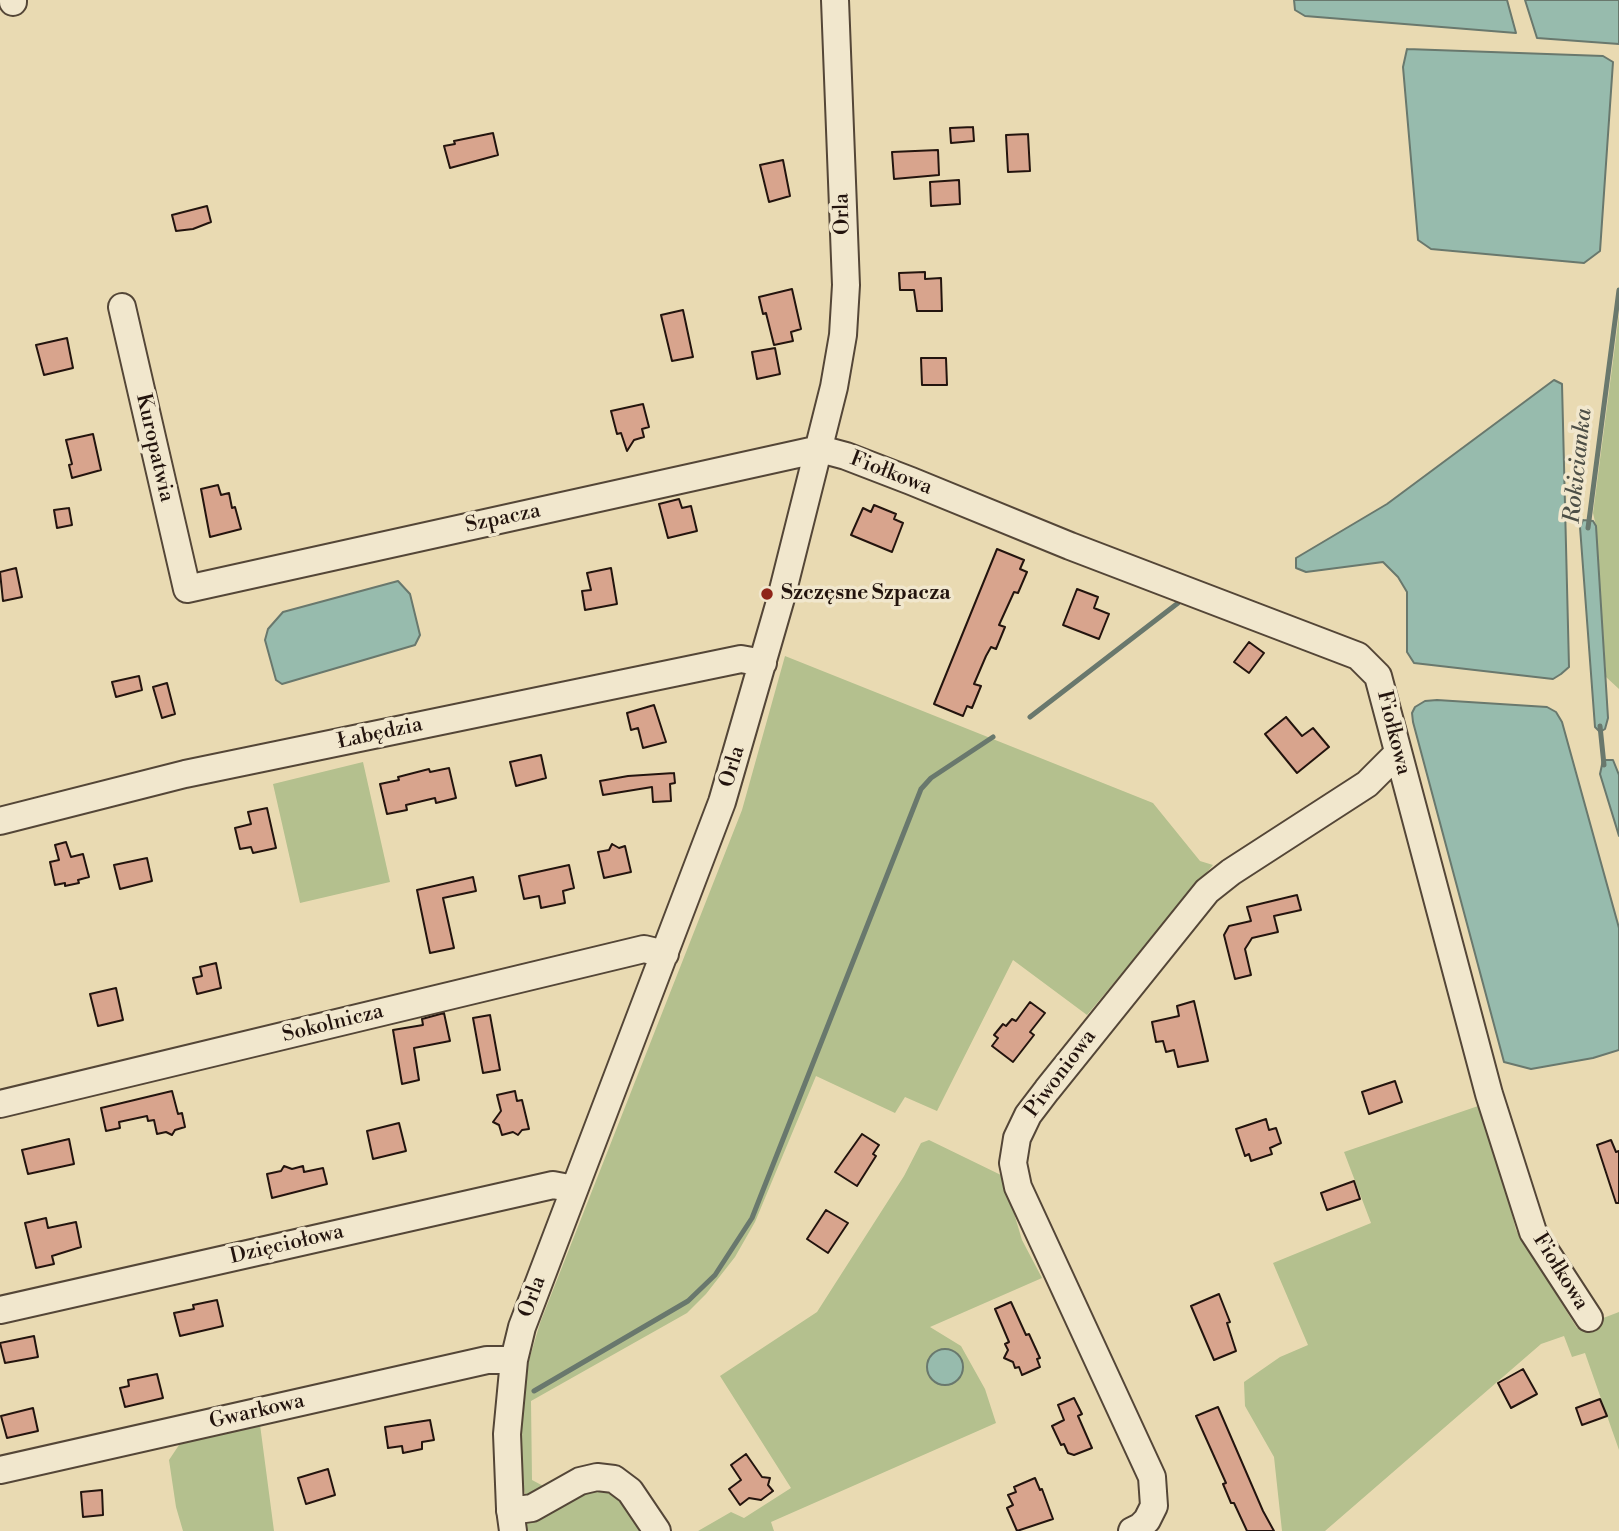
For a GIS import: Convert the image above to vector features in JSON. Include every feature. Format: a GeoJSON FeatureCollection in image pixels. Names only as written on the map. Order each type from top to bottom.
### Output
{"type":"FeatureCollection","features":[{"type":"Feature","properties":{"kind":"street","name":"Orla"},"geometry":{"type":"LineString","coordinates":[[511,1517],[508,1434],[514,1360],[533,1294],[722,802],[820,449],[839,361],[846,285],[835,0]]}},
{"type":"Feature","properties":{"kind":"street","name":"Kuropatwia"},"geometry":{"type":"LineString","coordinates":[[122,307],[187,589]]}},
{"type":"Feature","properties":{"kind":"street","name":"Szpacza"},"geometry":{"type":"LineString","coordinates":[[187,589],[820,449]]}},
{"type":"Feature","properties":{"kind":"street","name":"Fiołkowa"},"geometry":{"type":"LineString","coordinates":[[820,449],[846,456],[1070,546],[1358,656],[1378,676],[1489,1094],[1533,1232],[1589,1318]]}},
{"type":"Feature","properties":{"kind":"street","name":"Łabędzia"},"geometry":{"type":"LineString","coordinates":[[0,821],[185,774],[633,681],[741,659],[762,663]]}},
{"type":"Feature","properties":{"kind":"street","name":"Piwoniowa"},"geometry":{"type":"LineString","coordinates":[[1132,1531],[1147,1520],[1154,1506],[1152,1477],[1018,1187],[1013,1163],[1017,1138],[1022,1124],[1047,1090],[1191,907],[1231,872],[1367,784],[1397,754]]}},
{"type":"Feature","properties":{"kind":"street","name":"Sokolnicza"},"geometry":{"type":"LineString","coordinates":[[0,1104],[644,948],[665,954]]}},
{"type":"Feature","properties":{"kind":"street","name":"Dzięciołowa"},"geometry":{"type":"LineString","coordinates":[[0,1310],[553,1185],[574,1189]]}},
{"type":"Feature","properties":{"kind":"street","name":"Gwarkowa"},"geometry":{"type":"LineString","coordinates":[[0,1470],[487,1360],[514,1360]]}},
{"type":"Feature","properties":{"kind":"street"},"geometry":{"type":"LineString","coordinates":[[511,1517],[533,1508],[580,1481],[597,1477],[614,1479],[630,1491],[656,1531]]}},
{"type":"Feature","properties":{"kind":"green space"},"geometry":{"type":"Polygon","coordinates":[[[1619,315],[1619,689],[1606,677],[1593,513],[1619,315]]]}},
{"type":"Feature","properties":{"kind":"green space"},"geometry":{"type":"Polygon","coordinates":[[[785,656],[1153,803],[1200,861],[1213,865],[1087,1015],[1013,960],[937,1111],[905,1097],[895,1113],[816,1076],[755,1222],[735,1257],[706,1294],[687,1313],[531,1401],[532,1480],[547,1488],[527,1502],[517,1460],[527,1367],[540,1323],[742,810],[785,656]]]}},
{"type":"Feature","properties":{"kind":"green space"},"geometry":{"type":"Polygon","coordinates":[[[363,762],[390,882],[300,903],[273,784],[363,762]]]}},
{"type":"Feature","properties":{"kind":"green space"},"geometry":{"type":"Polygon","coordinates":[[[1484,1104],[1516,1230],[1577,1328],[1619,1312],[1619,1450],[1585,1353],[1572,1357],[1564,1336],[1541,1344],[1325,1531],[1282,1531],[1274,1457],[1245,1406],[1244,1382],[1280,1357],[1308,1345],[1273,1263],[1371,1223],[1344,1152],[1484,1104]]]}},
{"type":"Feature","properties":{"kind":"green space"},"geometry":{"type":"Polygon","coordinates":[[[929,1140],[1003,1176],[1022,1240],[1042,1278],[930,1327],[961,1346],[985,1389],[996,1423],[771,1522],[774,1531],[698,1531],[731,1512],[744,1518],[791,1488],[720,1376],[817,1312],[904,1176],[921,1143],[929,1140]]]}},
{"type":"Feature","properties":{"kind":"green space"},"geometry":{"type":"Polygon","coordinates":[[[259,1417],[274,1531],[183,1531],[176,1507],[169,1460],[189,1430],[259,1417]]]}},
{"type":"Feature","properties":{"kind":"green space"},"geometry":{"type":"Polygon","coordinates":[[[612,1484],[644,1531],[521,1531],[525,1520],[588,1486],[612,1484]]]}},
{"type":"Feature","properties":{"kind":"shaded area"},"geometry":{"type":"Polygon","coordinates":[[[1294,0],[1507,0],[1516,33],[1305,16],[1295,10],[1294,0]]]}},
{"type":"Feature","properties":{"kind":"shaded area"},"geometry":{"type":"Polygon","coordinates":[[[1525,0],[1619,0],[1619,44],[1537,38],[1525,0]]]}},
{"type":"Feature","properties":{"kind":"shaded area"},"geometry":{"type":"Polygon","coordinates":[[[1407,49],[1603,56],[1613,62],[1600,251],[1584,263],[1431,249],[1418,240],[1403,67],[1407,49]]]}},
{"type":"Feature","properties":{"kind":"shaded area"},"geometry":{"type":"Polygon","coordinates":[[[1554,380],[1562,384],[1569,667],[1561,674],[1553,679],[1414,663],[1407,652],[1407,592],[1398,577],[1383,562],[1306,572],[1296,568],[1296,558],[1387,504],[1554,380]]]}},
{"type":"Feature","properties":{"kind":"shaded area"},"geometry":{"type":"Polygon","coordinates":[[[1583,520],[1593,521],[1596,526],[1608,718],[1605,729],[1600,732],[1595,727],[1580,527],[1583,520]]]}},
{"type":"Feature","properties":{"kind":"shaded area"},"geometry":{"type":"Polygon","coordinates":[[[398,581],[410,594],[420,635],[415,645],[282,684],[276,680],[265,640],[268,629],[283,612],[398,581]]]}},
{"type":"Feature","properties":{"kind":"shaded area"},"geometry":{"type":"Polygon","coordinates":[[[1425,701],[1547,707],[1556,712],[1562,722],[1619,928],[1619,1050],[1593,1058],[1531,1069],[1504,1062],[1413,722],[1412,713],[1415,707],[1425,701]]]}},
{"type":"Feature","properties":{"kind":"shaded area"},"geometry":{"type":"Polygon","coordinates":[[[1603,760],[1613,760],[1619,775],[1619,836],[1600,774],[1603,760]]]}},
{"type":"Feature","properties":{"kind":"shaded area"},"geometry":{"type":"Polygon","coordinates":[[[945,1349],[958,1354],[963,1367],[958,1380],[945,1385],[932,1380],[927,1367],[932,1354],[945,1349]]]}},
{"type":"Feature","properties":{"kind":"building"},"geometry":{"type":"Polygon","coordinates":[[[973,127],[974,141],[951,143],[950,128],[973,127]]]}},
{"type":"Feature","properties":{"kind":"building"},"geometry":{"type":"Polygon","coordinates":[[[493,133],[498,155],[450,168],[444,146],[455,144],[454,141],[493,133]]]}},
{"type":"Feature","properties":{"kind":"building"},"geometry":{"type":"Polygon","coordinates":[[[1028,134],[1030,171],[1008,172],[1006,135],[1028,134]]]}},
{"type":"Feature","properties":{"kind":"building"},"geometry":{"type":"Polygon","coordinates":[[[938,150],[939,175],[894,179],[892,152],[938,150]]]}},
{"type":"Feature","properties":{"kind":"building"},"geometry":{"type":"Polygon","coordinates":[[[783,160],[790,196],[769,202],[760,165],[783,160]]]}},
{"type":"Feature","properties":{"kind":"building"},"geometry":{"type":"Polygon","coordinates":[[[959,180],[960,204],[931,206],[930,182],[959,180]]]}},
{"type":"Feature","properties":{"kind":"building"},"geometry":{"type":"Polygon","coordinates":[[[207,206],[211,222],[193,229],[176,231],[172,215],[207,206]]]}},
{"type":"Feature","properties":{"kind":"building"},"geometry":{"type":"Polygon","coordinates":[[[925,272],[925,279],[941,278],[942,311],[917,311],[914,290],[900,290],[899,273],[925,272]]]}},
{"type":"Feature","properties":{"kind":"building"},"geometry":{"type":"Polygon","coordinates":[[[792,289],[801,329],[791,332],[793,341],[774,345],[759,297],[792,289]]]}},
{"type":"Feature","properties":{"kind":"building"},"geometry":{"type":"Polygon","coordinates":[[[683,310],[693,357],[672,361],[661,315],[683,310]]]}},
{"type":"Feature","properties":{"kind":"building"},"geometry":{"type":"Polygon","coordinates":[[[67,338],[73,368],[44,375],[36,345],[67,338]]]}},
{"type":"Feature","properties":{"kind":"building"},"geometry":{"type":"Polygon","coordinates":[[[775,348],[780,374],[757,379],[752,352],[775,348]]]}},
{"type":"Feature","properties":{"kind":"building"},"geometry":{"type":"Polygon","coordinates":[[[921,358],[946,358],[947,385],[922,385],[921,358]]]}},
{"type":"Feature","properties":{"kind":"building"},"geometry":{"type":"Polygon","coordinates":[[[643,404],[649,427],[642,429],[644,437],[634,440],[627,451],[621,433],[617,434],[611,411],[643,404]]]}},
{"type":"Feature","properties":{"kind":"building"},"geometry":{"type":"Polygon","coordinates":[[[93,434],[101,470],[72,478],[69,465],[72,464],[66,440],[93,434]]]}},
{"type":"Feature","properties":{"kind":"building"},"geometry":{"type":"Polygon","coordinates":[[[218,485],[221,495],[229,493],[241,529],[210,537],[201,489],[218,485]]]}},
{"type":"Feature","properties":{"kind":"building"},"geometry":{"type":"Polygon","coordinates":[[[679,499],[682,508],[691,506],[697,531],[668,538],[659,504],[679,499]]]}},
{"type":"Feature","properties":{"kind":"building"},"geometry":{"type":"Polygon","coordinates":[[[874,505],[896,514],[894,519],[903,523],[892,552],[851,535],[863,508],[871,512],[874,505]]]}},
{"type":"Feature","properties":{"kind":"building"},"geometry":{"type":"Polygon","coordinates":[[[69,508],[72,525],[57,528],[54,510],[69,508]]]}},
{"type":"Feature","properties":{"kind":"building"},"geometry":{"type":"Polygon","coordinates":[[[997,549],[1024,560],[1020,569],[1027,572],[1018,593],[1014,592],[999,625],[1005,627],[996,649],[991,647],[974,684],[981,686],[972,708],[967,706],[963,716],[934,704],[997,549]]]}},
{"type":"Feature","properties":{"kind":"building"},"geometry":{"type":"Polygon","coordinates":[[[16,568],[22,597],[3,601],[0,572],[16,568]]]}},
{"type":"Feature","properties":{"kind":"building"},"geometry":{"type":"Polygon","coordinates":[[[611,568],[617,604],[585,610],[582,591],[591,590],[587,573],[611,568]]]}},
{"type":"Feature","properties":{"kind":"building"},"geometry":{"type":"Polygon","coordinates":[[[1077,589],[1098,597],[1094,608],[1109,614],[1099,639],[1063,625],[1077,589]]]}},
{"type":"Feature","properties":{"kind":"building"},"geometry":{"type":"Polygon","coordinates":[[[1249,642],[1264,653],[1249,673],[1234,662],[1249,642]]]}},
{"type":"Feature","properties":{"kind":"building"},"geometry":{"type":"Polygon","coordinates":[[[139,676],[142,690],[116,697],[112,682],[139,676]]]}},
{"type":"Feature","properties":{"kind":"building"},"geometry":{"type":"Polygon","coordinates":[[[167,683],[175,714],[162,718],[153,687],[167,683]]]}},
{"type":"Feature","properties":{"kind":"building"},"geometry":{"type":"Polygon","coordinates":[[[654,705],[666,742],[643,748],[638,728],[631,730],[627,713],[654,705]]]}},
{"type":"Feature","properties":{"kind":"building"},"geometry":{"type":"Polygon","coordinates":[[[1286,717],[1302,736],[1313,728],[1329,747],[1297,773],[1265,734],[1286,717]]]}},
{"type":"Feature","properties":{"kind":"building"},"geometry":{"type":"Polygon","coordinates":[[[541,755],[546,778],[516,786],[510,762],[541,755]]]}},
{"type":"Feature","properties":{"kind":"building"},"geometry":{"type":"Polygon","coordinates":[[[449,768],[456,798],[436,803],[435,798],[406,805],[407,810],[387,814],[380,784],[429,769],[430,772],[449,768]]]}},
{"type":"Feature","properties":{"kind":"building"},"geometry":{"type":"Polygon","coordinates":[[[674,773],[675,783],[670,784],[671,801],[653,802],[652,787],[603,795],[600,781],[628,776],[674,773]]]}},
{"type":"Feature","properties":{"kind":"building"},"geometry":{"type":"Polygon","coordinates":[[[267,808],[276,848],[253,853],[251,847],[240,849],[235,828],[251,824],[248,812],[267,808]]]}},
{"type":"Feature","properties":{"kind":"building"},"geometry":{"type":"Polygon","coordinates":[[[66,842],[71,857],[83,854],[89,877],[78,880],[79,883],[55,885],[50,862],[59,860],[55,845],[66,842]]]}},
{"type":"Feature","properties":{"kind":"building"},"geometry":{"type":"Polygon","coordinates":[[[612,844],[619,848],[625,846],[631,872],[604,878],[598,852],[609,850],[612,844]]]}},
{"type":"Feature","properties":{"kind":"building"},"geometry":{"type":"Polygon","coordinates":[[[147,858],[152,881],[120,889],[114,865],[147,858]]]}},
{"type":"Feature","properties":{"kind":"building"},"geometry":{"type":"Polygon","coordinates":[[[569,865],[574,888],[563,891],[565,903],[541,908],[539,896],[524,899],[519,876],[569,865]]]}},
{"type":"Feature","properties":{"kind":"building"},"geometry":{"type":"Polygon","coordinates":[[[473,877],[476,891],[443,898],[454,948],[430,953],[417,890],[473,877]]]}},
{"type":"Feature","properties":{"kind":"building"},"geometry":{"type":"Polygon","coordinates":[[[1297,895],[1301,910],[1274,916],[1278,932],[1252,938],[1245,949],[1251,975],[1235,979],[1224,935],[1229,926],[1251,921],[1247,907],[1297,895]]]}},
{"type":"Feature","properties":{"kind":"building"},"geometry":{"type":"Polygon","coordinates":[[[216,963],[221,988],[197,994],[193,978],[202,976],[200,967],[216,963]]]}},
{"type":"Feature","properties":{"kind":"building"},"geometry":{"type":"Polygon","coordinates":[[[116,988],[123,1020],[98,1026],[90,994],[116,988]]]}},
{"type":"Feature","properties":{"kind":"building"},"geometry":{"type":"Polygon","coordinates":[[[1194,1001],[1208,1061],[1178,1067],[1174,1050],[1166,1052],[1163,1041],[1156,1042],[1152,1022],[1179,1016],[1177,1006],[1194,1001]]]}},
{"type":"Feature","properties":{"kind":"building"},"geometry":{"type":"Polygon","coordinates":[[[1030,1002],[1045,1013],[1030,1032],[1034,1035],[1013,1062],[992,1046],[998,1038],[994,1035],[1003,1024],[1006,1026],[1012,1019],[1016,1021],[1030,1002]]]}},
{"type":"Feature","properties":{"kind":"building"},"geometry":{"type":"Polygon","coordinates":[[[444,1013],[450,1041],[414,1048],[419,1080],[402,1084],[393,1030],[423,1025],[422,1019],[444,1013]]]}},
{"type":"Feature","properties":{"kind":"building"},"geometry":{"type":"Polygon","coordinates":[[[490,1015],[500,1070],[483,1073],[473,1018],[490,1015]]]}},
{"type":"Feature","properties":{"kind":"building"},"geometry":{"type":"Polygon","coordinates":[[[1395,1081],[1402,1102],[1369,1114],[1362,1092],[1395,1081]]]}},
{"type":"Feature","properties":{"kind":"building"},"geometry":{"type":"Polygon","coordinates":[[[172,1091],[178,1114],[182,1113],[185,1127],[175,1130],[172,1135],[166,1132],[157,1134],[154,1120],[148,1121],[147,1116],[119,1122],[120,1128],[106,1131],[101,1108],[172,1091]]]}},
{"type":"Feature","properties":{"kind":"building"},"geometry":{"type":"Polygon","coordinates":[[[515,1091],[517,1101],[522,1100],[529,1129],[522,1130],[518,1135],[513,1132],[502,1135],[499,1125],[493,1122],[501,1111],[497,1095],[515,1091]]]}},
{"type":"Feature","properties":{"kind":"building"},"geometry":{"type":"Polygon","coordinates":[[[1266,1119],[1269,1130],[1276,1128],[1281,1143],[1270,1148],[1272,1154],[1251,1161],[1249,1154],[1245,1156],[1236,1129],[1266,1119]]]}},
{"type":"Feature","properties":{"kind":"building"},"geometry":{"type":"Polygon","coordinates":[[[399,1123],[406,1151],[373,1159],[367,1131],[399,1123]]]}},
{"type":"Feature","properties":{"kind":"building"},"geometry":{"type":"Polygon","coordinates":[[[862,1134],[879,1145],[873,1154],[876,1156],[857,1186],[835,1172],[862,1134]]]}},
{"type":"Feature","properties":{"kind":"building"},"geometry":{"type":"Polygon","coordinates":[[[69,1139],[74,1164],[28,1174],[22,1150],[69,1139]]]}},
{"type":"Feature","properties":{"kind":"building"},"geometry":{"type":"Polygon","coordinates":[[[1611,1140],[1616,1152],[1619,1151],[1619,1203],[1616,1203],[1597,1145],[1611,1140]]]}},
{"type":"Feature","properties":{"kind":"building"},"geometry":{"type":"Polygon","coordinates":[[[284,1166],[292,1169],[303,1166],[304,1172],[323,1168],[327,1184],[272,1198],[267,1174],[281,1171],[284,1166]]]}},
{"type":"Feature","properties":{"kind":"building"},"geometry":{"type":"Polygon","coordinates":[[[1354,1181],[1360,1199],[1327,1210],[1321,1193],[1354,1181]]]}},
{"type":"Feature","properties":{"kind":"building"},"geometry":{"type":"Polygon","coordinates":[[[826,1210],[848,1223],[828,1253],[807,1239],[826,1210]]]}},
{"type":"Feature","properties":{"kind":"building"},"geometry":{"type":"Polygon","coordinates":[[[46,1218],[48,1228],[76,1222],[81,1247],[52,1256],[54,1264],[36,1268],[25,1223],[46,1218]]]}},
{"type":"Feature","properties":{"kind":"building"},"geometry":{"type":"Polygon","coordinates":[[[1219,1294],[1230,1322],[1227,1323],[1236,1351],[1214,1360],[1191,1306],[1219,1294]]]}},
{"type":"Feature","properties":{"kind":"building"},"geometry":{"type":"Polygon","coordinates":[[[217,1300],[223,1326],[180,1336],[174,1313],[194,1309],[193,1305],[217,1300]]]}},
{"type":"Feature","properties":{"kind":"building"},"geometry":{"type":"Polygon","coordinates":[[[1011,1302],[1040,1358],[1037,1359],[1040,1367],[1022,1375],[1019,1367],[1015,1368],[1013,1362],[1004,1358],[1008,1350],[1005,1344],[1009,1342],[995,1309],[1011,1302]]]}},
{"type":"Feature","properties":{"kind":"building"},"geometry":{"type":"Polygon","coordinates":[[[34,1336],[38,1357],[5,1363],[0,1343],[34,1336]]]}},
{"type":"Feature","properties":{"kind":"building"},"geometry":{"type":"Polygon","coordinates":[[[1523,1369],[1537,1394],[1511,1408],[1498,1383],[1523,1369]]]}},
{"type":"Feature","properties":{"kind":"building"},"geometry":{"type":"Polygon","coordinates":[[[157,1374],[163,1398],[125,1407],[120,1388],[129,1386],[128,1380],[157,1374]]]}},
{"type":"Feature","properties":{"kind":"building"},"geometry":{"type":"Polygon","coordinates":[[[1074,1398],[1082,1414],[1078,1416],[1092,1448],[1074,1455],[1068,1453],[1064,1444],[1061,1445],[1052,1426],[1064,1420],[1058,1405],[1074,1398]]]}},
{"type":"Feature","properties":{"kind":"building"},"geometry":{"type":"Polygon","coordinates":[[[1600,1399],[1607,1416],[1582,1425],[1576,1408],[1600,1399]]]}},
{"type":"Feature","properties":{"kind":"building"},"geometry":{"type":"Polygon","coordinates":[[[1218,1407],[1274,1531],[1247,1531],[1234,1503],[1231,1503],[1223,1484],[1226,1483],[1196,1416],[1218,1407]]]}},
{"type":"Feature","properties":{"kind":"building"},"geometry":{"type":"Polygon","coordinates":[[[33,1408],[38,1431],[7,1438],[1,1416],[33,1408]]]}},
{"type":"Feature","properties":{"kind":"building"},"geometry":{"type":"Polygon","coordinates":[[[430,1420],[434,1440],[422,1442],[422,1449],[403,1453],[402,1446],[388,1448],[385,1427],[430,1420]]]}},
{"type":"Feature","properties":{"kind":"building"},"geometry":{"type":"Polygon","coordinates":[[[746,1454],[762,1477],[770,1478],[768,1485],[773,1491],[761,1500],[749,1498],[740,1505],[729,1489],[741,1480],[731,1465],[746,1454]]]}},
{"type":"Feature","properties":{"kind":"building"},"geometry":{"type":"Polygon","coordinates":[[[328,1469],[335,1495],[306,1504],[298,1478],[328,1469]]]}},
{"type":"Feature","properties":{"kind":"building"},"geometry":{"type":"Polygon","coordinates":[[[1035,1478],[1053,1519],[1017,1531],[1007,1508],[1013,1505],[1008,1495],[1016,1492],[1014,1487],[1035,1478]]]}},
{"type":"Feature","properties":{"kind":"building"},"geometry":{"type":"Polygon","coordinates":[[[102,1490],[103,1515],[83,1517],[81,1492],[102,1490]]]}},
{"type":"Feature","properties":{"kind":"waterway","name":"Rokicianka"},"geometry":{"type":"LineString","coordinates":[[1588,528],[1619,290]]}},
{"type":"Feature","properties":{"kind":"waterway"},"geometry":{"type":"LineString","coordinates":[[1030,717],[1178,603]]}},
{"type":"Feature","properties":{"kind":"waterway"},"geometry":{"type":"LineString","coordinates":[[1600,726],[1604,765]]}},
{"type":"Feature","properties":{"kind":"waterway"},"geometry":{"type":"LineString","coordinates":[[534,1391],[688,1301],[715,1275],[752,1218],[921,789],[931,778],[993,737]]}},
{"type":"Feature","properties":{"kind":"place","name":"Szczęsne Szpacza"},"geometry":{"type":"Point","coordinates":[767,594]}}]}
